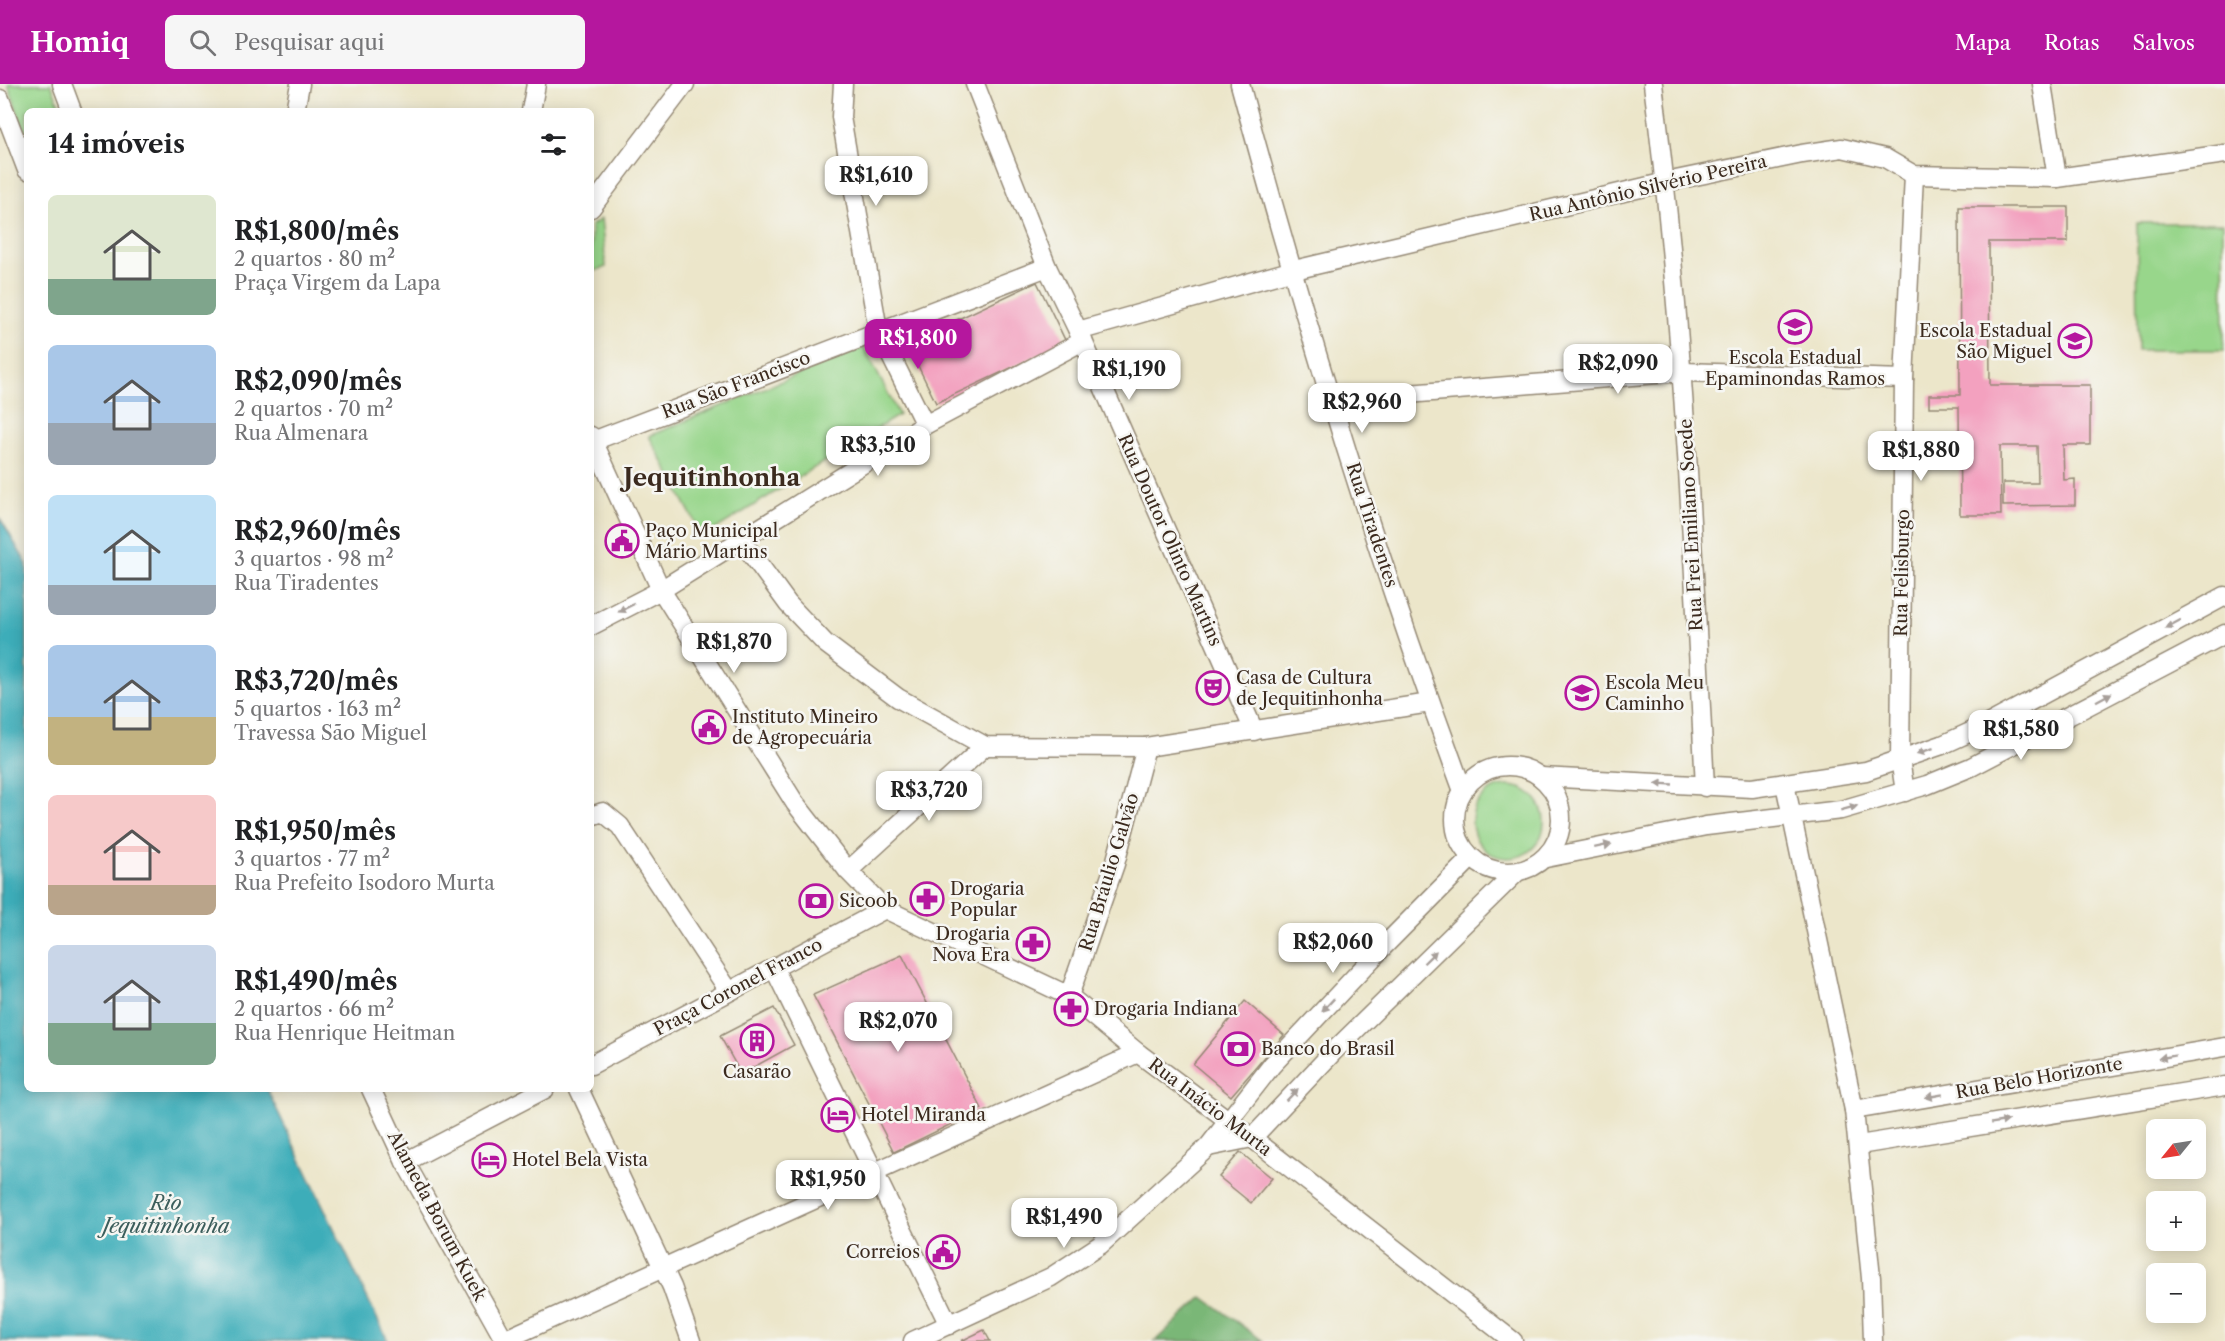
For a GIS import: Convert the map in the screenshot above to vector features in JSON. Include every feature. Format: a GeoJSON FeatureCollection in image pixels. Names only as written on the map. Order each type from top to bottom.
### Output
{"type":"FeatureCollection","features":[{"type":"Feature","properties":{"kind":"street"},"geometry":{"type":"LineString","coordinates":[[62,84],[71,108]]}},
{"type":"Feature","properties":{"kind":"street"},"geometry":{"type":"LineString","coordinates":[[296,108],[300,84]]}},
{"type":"Feature","properties":{"kind":"street"},"geometry":{"type":"LineString","coordinates":[[532,108],[536,84]]}},
{"type":"Feature","properties":{"kind":"street"},"geometry":{"type":"LineString","coordinates":[[594,204],[685,84]]}},
{"type":"Feature","properties":{"kind":"street"},"geometry":{"type":"LineString","coordinates":[[843,84],[841,117],[878,330],[926,425]]}},
{"type":"Feature","properties":{"kind":"street","name":"Rua Doutor Olinto Martins"},"geometry":{"type":"LineString","coordinates":[[975,84],[1047,267],[1080,336],[1254,731]]}},
{"type":"Feature","properties":{"kind":"street","name":"Rua Tiradentes"},"geometry":{"type":"LineString","coordinates":[[1239,84],[1290,271],[1430,703],[1462,791]]}},
{"type":"Feature","properties":{"kind":"street","name":"Rua Frei Emiliano Soede"},"geometry":{"type":"LineString","coordinates":[[1653,84],[1666,182],[1683,372],[1705,787]]}},
{"type":"Feature","properties":{"kind":"street"},"geometry":{"type":"LineString","coordinates":[[2042,84],[2056,178]]}},
{"type":"Feature","properties":{"kind":"street"},"geometry":{"type":"LineString","coordinates":[[0,99],[24,162]]}},
{"type":"Feature","properties":{"kind":"street","name":"Rua Antônio Silvério Pereira"},"geometry":{"type":"LineString","coordinates":[[661,590],[926,425],[1080,336],[1290,271],[1666,182],[1842,148],[1885,158],[1914,175],[2056,178],[2225,154]]}},
{"type":"Feature","properties":{"kind":"street","name":"Rua Felisburgo"},"geometry":{"type":"LineString","coordinates":[[1905,792],[1900,759],[1904,379],[1914,175]]}},
{"type":"Feature","properties":{"kind":"street","name":"Rua São Francisco"},"geometry":{"type":"LineString","coordinates":[[594,437],[1047,267]]}},
{"type":"Feature","properties":{"kind":"street"},"geometry":{"type":"LineString","coordinates":[[1332,400],[1683,372],[1904,379]]}},
{"type":"Feature","properties":{"kind":"street"},"geometry":{"type":"LineString","coordinates":[[594,442],[661,590],[795,803],[848,871],[885,909]]}},
{"type":"Feature","properties":{"kind":"street"},"geometry":{"type":"LineString","coordinates":[[742,541],[788,604],[825,643],[898,698],[985,746],[1146,747],[1430,703]]}},
{"type":"Feature","properties":{"kind":"street"},"geometry":{"type":"LineString","coordinates":[[594,624],[661,590]]}},
{"type":"Feature","properties":{"kind":"street"},"geometry":{"type":"LineString","coordinates":[[1541,777],[1752,788],[1866,771],[1942,746],[1988,724],[2225,596]]}},
{"type":"Feature","properties":{"kind":"street"},"geometry":{"type":"LineString","coordinates":[[1546,858],[1706,826],[1791,818],[1841,810],[1905,792],[1971,766],[2225,634]]}},
{"type":"Feature","properties":{"kind":"street"},"geometry":{"type":"LineString","coordinates":[[848,871],[985,746]]}},
{"type":"Feature","properties":{"kind":"street","name":"Rua Bráulio Galvão"},"geometry":{"type":"LineString","coordinates":[[1069,996],[1115,864],[1146,747]]}},
{"type":"Feature","properties":{"kind":"street"},"geometry":{"type":"LineString","coordinates":[[1508,765],[1526,768],[1541,777],[1554,790],[1561,807],[1562,826],[1557,843],[1546,858],[1532,867],[1517,872],[1501,873],[1471,858],[1461,843],[1455,826],[1456,807],[1462,791],[1474,777],[1490,768],[1508,765]]}},
{"type":"Feature","properties":{"kind":"street"},"geometry":{"type":"LineString","coordinates":[[1785,784],[1854,1110],[1871,1278],[1873,1341]]}},
{"type":"Feature","properties":{"kind":"street"},"geometry":{"type":"LineString","coordinates":[[594,815],[603,812],[620,826],[729,991]]}},
{"type":"Feature","properties":{"kind":"street"},"geometry":{"type":"LineString","coordinates":[[913,1341],[1051,1277],[1081,1260],[1208,1147],[1288,1048],[1471,858]]}},
{"type":"Feature","properties":{"kind":"street"},"geometry":{"type":"LineString","coordinates":[[1208,1147],[1252,1138],[1334,1051],[1517,872]]}},
{"type":"Feature","properties":{"kind":"street","name":"Rua Inácio Murta"},"geometry":{"type":"LineString","coordinates":[[885,909],[1069,996],[1138,1053],[1252,1138],[1513,1341]]}},
{"type":"Feature","properties":{"kind":"street","name":"Praça Coronel Franco"},"geometry":{"type":"LineString","coordinates":[[594,1063],[885,909]]}},
{"type":"Feature","properties":{"kind":"street"},"geometry":{"type":"LineString","coordinates":[[774,968],[949,1325]]}},
{"type":"Feature","properties":{"kind":"street","name":"Rua Belo Horizonte"},"geometry":{"type":"LineString","coordinates":[[1854,1110],[2225,1047]]}},
{"type":"Feature","properties":{"kind":"street"},"geometry":{"type":"LineString","coordinates":[[504,1340],[663,1266],[1138,1053]]}},
{"type":"Feature","properties":{"kind":"street","name":"Rua Belo Horizonte"},"geometry":{"type":"LineString","coordinates":[[1859,1145],[2225,1086]]}},
{"type":"Feature","properties":{"kind":"street","name":"Alameda Borum Kuek"},"geometry":{"type":"LineString","coordinates":[[372,1092],[405,1162],[504,1340]]}},
{"type":"Feature","properties":{"kind":"street"},"geometry":{"type":"LineString","coordinates":[[405,1162],[539,1092]]}},
{"type":"Feature","properties":{"kind":"street"},"geometry":{"type":"LineString","coordinates":[[580,1092],[663,1266],[691,1341]]}},
{"type":"Feature","properties":{"kind":"green space"},"geometry":{"type":"Polygon","coordinates":[[[8,84],[51,84],[61,108],[24,108],[24,130],[8,84]]]}},
{"type":"Feature","properties":{"kind":"green space"},"geometry":{"type":"Polygon","coordinates":[[[601,219],[606,267],[594,271],[594,224],[601,219]]]}},
{"type":"Feature","properties":{"kind":"green space"},"geometry":{"type":"Polygon","coordinates":[[[2137,223],[2223,223],[2224,350],[2138,350],[2137,223]]]}},
{"type":"Feature","properties":{"kind":"green space"},"geometry":{"type":"Polygon","coordinates":[[[864,347],[899,415],[703,537],[649,436],[864,347]]]}},
{"type":"Feature","properties":{"kind":"green space"},"geometry":{"type":"Polygon","coordinates":[[[1508,786],[1528,792],[1538,802],[1544,822],[1538,842],[1528,852],[1508,858],[1488,852],[1478,842],[1472,822],[1478,802],[1488,792],[1508,786]]]}},
{"type":"Feature","properties":{"kind":"green space"},"geometry":{"type":"Polygon","coordinates":[[[1203,1297],[1263,1341],[1155,1341],[1203,1297]]]}},
{"type":"Feature","properties":{"kind":"water","name":"Rio Jequitinhonha"},"geometry":{"type":"Polygon","coordinates":[[[0,518],[24,559],[24,1092],[268,1092],[388,1341],[0,1341],[0,518]]]}},
{"type":"Feature","properties":{"kind":"building"},"geometry":{"type":"Polygon","coordinates":[[[1959,207],[2068,207],[2068,242],[1989,242],[1990,385],[2090,385],[2090,445],[2063,445],[2064,480],[2075,479],[2075,505],[2003,506],[2003,483],[2038,483],[2037,446],[2000,446],[2001,515],[1960,515],[1959,407],[1929,407],[1929,395],[1960,395],[1959,207]]]}},
{"type":"Feature","properties":{"kind":"building"},"geometry":{"type":"Polygon","coordinates":[[[1037,282],[1066,342],[936,403],[907,343],[1037,282]]]}},
{"type":"Feature","properties":{"kind":"building"},"geometry":{"type":"Polygon","coordinates":[[[902,955],[982,1109],[894,1152],[813,995],[902,955]]]}},
{"type":"Feature","properties":{"kind":"building","name":"Banco do Brasil"},"geometry":{"type":"Polygon","coordinates":[[[1245,1001],[1284,1035],[1231,1096],[1193,1064],[1245,1001]]]}},
{"type":"Feature","properties":{"kind":"building","name":"Casarão"},"geometry":{"type":"Polygon","coordinates":[[[774,1008],[794,1045],[741,1074],[720,1036],[774,1008]]]}},
{"type":"Feature","properties":{"kind":"building"},"geometry":{"type":"Polygon","coordinates":[[[1240,1152],[1272,1178],[1251,1203],[1219,1177],[1240,1152]]]}},
{"type":"Feature","properties":{"kind":"building"},"geometry":{"type":"Polygon","coordinates":[[[984,1330],[990,1341],[961,1341],[984,1330]]]}},
{"type":"Feature","properties":{"kind":"place","name":"Escola Estadual Epaminondas Ramos"},"geometry":{"type":"Point","coordinates":[1795,327]}},
{"type":"Feature","properties":{"kind":"place","name":"Escola Estadual São Miguel"},"geometry":{"type":"Point","coordinates":[2075,341]}},
{"type":"Feature","properties":{"kind":"place","name":"Paço Municipal Mário Martins"},"geometry":{"type":"Point","coordinates":[622,541]}},
{"type":"Feature","properties":{"kind":"place","name":"Casa de Cultura de Jequitinhonha"},"geometry":{"type":"Point","coordinates":[1213,688]}},
{"type":"Feature","properties":{"kind":"place","name":"Escola Meu Caminho"},"geometry":{"type":"Point","coordinates":[1582,693]}},
{"type":"Feature","properties":{"kind":"place","name":"Instituto Mineiro de Agropecuária"},"geometry":{"type":"Point","coordinates":[709,727]}},
{"type":"Feature","properties":{"kind":"place","name":"Drogaria Popular"},"geometry":{"type":"Point","coordinates":[927,899]}},
{"type":"Feature","properties":{"kind":"place","name":"Sicoob"},"geometry":{"type":"Point","coordinates":[816,901]}},
{"type":"Feature","properties":{"kind":"place","name":"Drogaria Nova Era"},"geometry":{"type":"Point","coordinates":[1033,944]}},
{"type":"Feature","properties":{"kind":"place","name":"Drogaria Indiana"},"geometry":{"type":"Point","coordinates":[1071,1009]}},
{"type":"Feature","properties":{"kind":"place","name":"Casarão"},"geometry":{"type":"Point","coordinates":[757,1041]}},
{"type":"Feature","properties":{"kind":"place","name":"Banco do Brasil"},"geometry":{"type":"Point","coordinates":[1238,1049]}},
{"type":"Feature","properties":{"kind":"place","name":"Hotel Miranda"},"geometry":{"type":"Point","coordinates":[838,1115]}},
{"type":"Feature","properties":{"kind":"place","name":"Hotel Bela Vista"},"geometry":{"type":"Point","coordinates":[489,1160]}},
{"type":"Feature","properties":{"kind":"place","name":"Correios"},"geometry":{"type":"Point","coordinates":[943,1252]}},
{"type":"Feature","properties":{"kind":"district","name":"Jequitinhonha"},"geometry":{"type":"Point","coordinates":[712,477]}}]}
